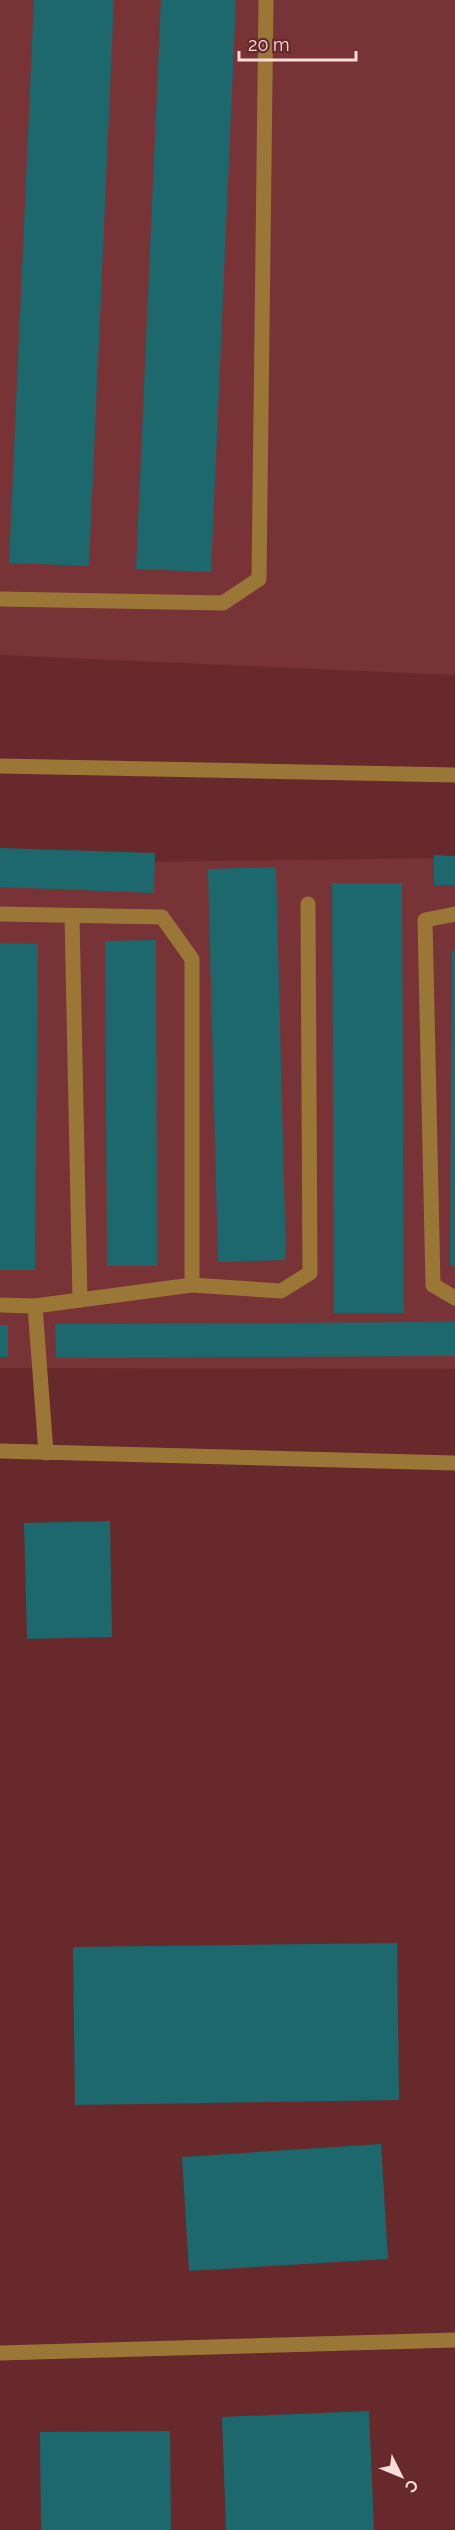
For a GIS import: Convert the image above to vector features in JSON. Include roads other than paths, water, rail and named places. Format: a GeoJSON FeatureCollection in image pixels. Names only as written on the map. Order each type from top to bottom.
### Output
{"type":"FeatureCollection","features":[{"type":"Feature","properties":{"kind":"street"},"geometry":{"type":"LineString","coordinates":[[0,599],[223,603],[260,579],[266,0]]}},
{"type":"Feature","properties":{"kind":"street"},"geometry":{"type":"LineString","coordinates":[[0,766],[455,775]]}},
{"type":"Feature","properties":{"kind":"street"},"geometry":{"type":"LineString","coordinates":[[0,1305],[35,1306],[192,1285],[281,1291],[310,1273],[308,904]]}},
{"type":"Feature","properties":{"kind":"street"},"geometry":{"type":"LineString","coordinates":[[0,914],[162,917],[192,959],[192,1285]]}},
{"type":"Feature","properties":{"kind":"street"},"geometry":{"type":"LineString","coordinates":[[455,914],[424,920],[433,1286],[455,1298]]}},
{"type":"Feature","properties":{"kind":"street"},"geometry":{"type":"LineString","coordinates":[[72,916],[80,1300]]}},
{"type":"Feature","properties":{"kind":"street"},"geometry":{"type":"LineString","coordinates":[[35,1306],[46,1453]]}},
{"type":"Feature","properties":{"kind":"street"},"geometry":{"type":"LineString","coordinates":[[0,1451],[455,1463]]}},
{"type":"Feature","properties":{"kind":"street"},"geometry":{"type":"LineString","coordinates":[[0,2353],[455,2340]]}}]}
